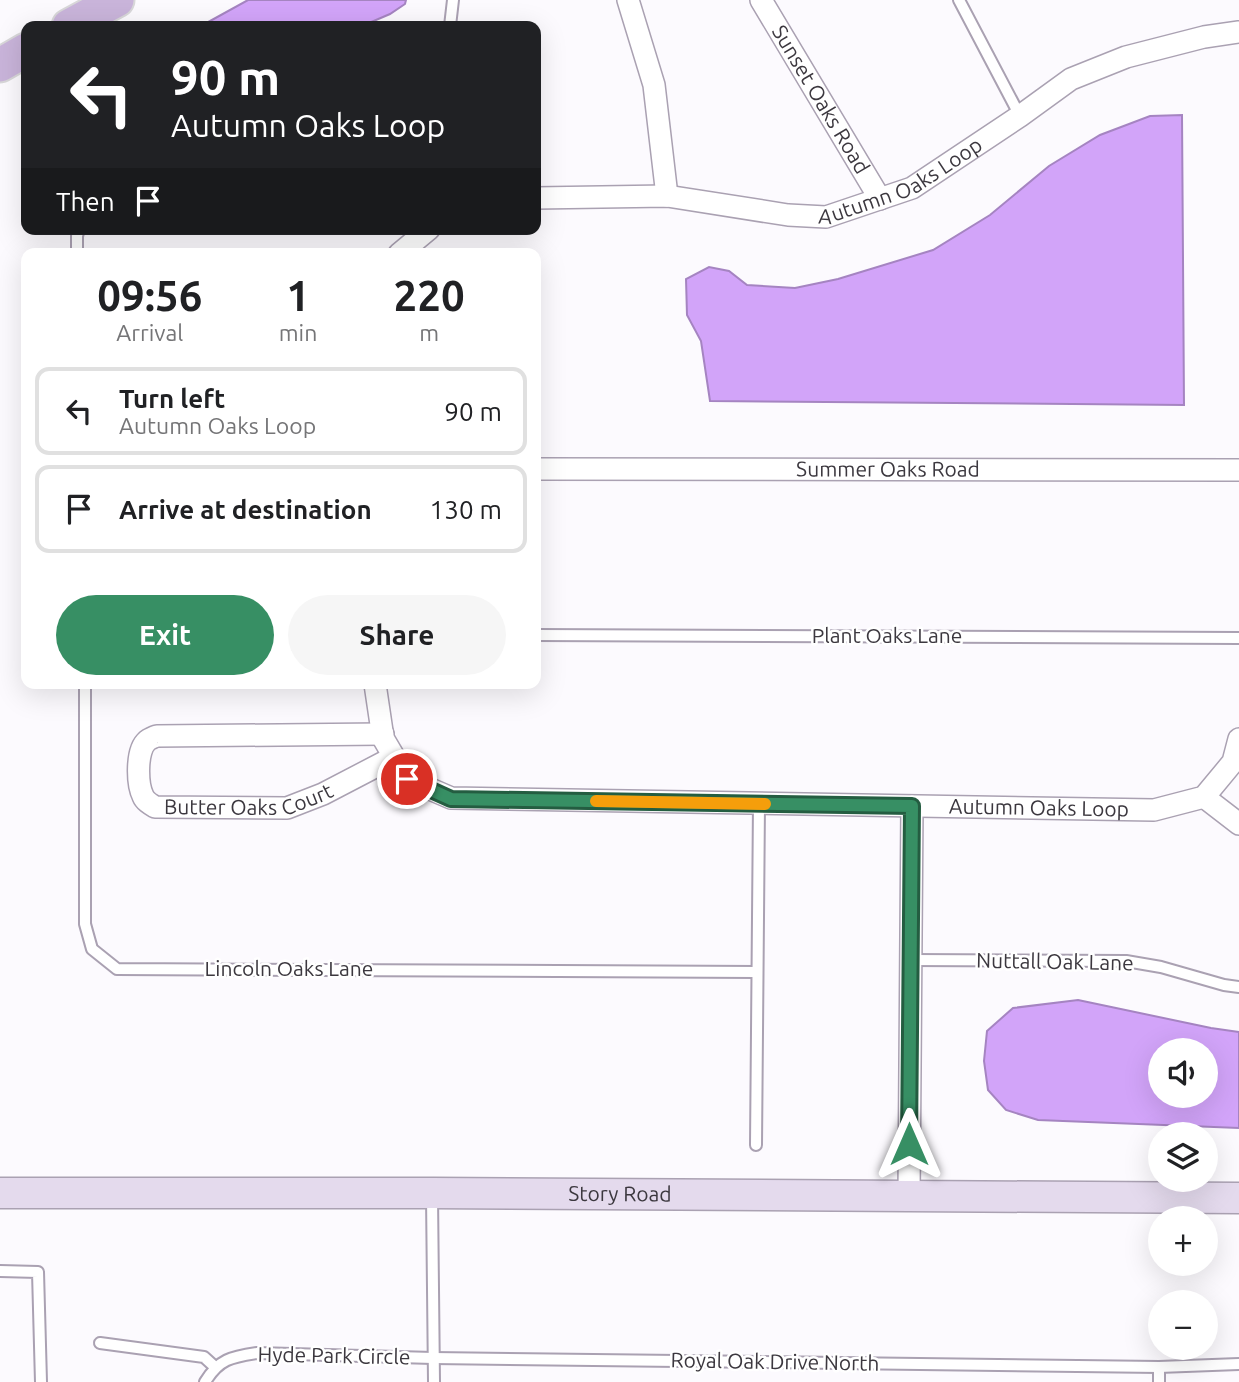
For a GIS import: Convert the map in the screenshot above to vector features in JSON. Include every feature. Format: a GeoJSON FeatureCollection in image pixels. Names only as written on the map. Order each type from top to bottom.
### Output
{"type":"FeatureCollection","features":[{"type":"Feature","properties":{"kind":"main road"},"geometry":{"type":"LineString","coordinates":[[78,21],[117,0]]}},
{"type":"Feature","properties":{"kind":"main road"},"geometry":{"type":"LineString","coordinates":[[0,65],[21,53]]}},
{"type":"Feature","properties":{"kind":"street"},"geometry":{"type":"LineString","coordinates":[[628,0],[654,85],[667,196]]}},
{"type":"Feature","properties":{"kind":"street","name":"Sunset Oaks Road"},"geometry":{"type":"LineString","coordinates":[[761,0],[880,199]]}},
{"type":"Feature","properties":{"kind":"street","name":"Autumn Oaks Loop"},"geometry":{"type":"LineString","coordinates":[[541,198],[667,196],[788,215],[826,217],[912,188],[1071,79],[1126,57],[1204,37],[1239,32]]}},
{"type":"Feature","properties":{"kind":"street"},"geometry":{"type":"LineString","coordinates":[[406,248],[422,235]]}},
{"type":"Feature","properties":{"kind":"street","name":"Summer Oaks Road"},"geometry":{"type":"LineString","coordinates":[[541,469],[1239,470]]}},
{"type":"Feature","properties":{"kind":"street","name":"Autumn Oaks Loop"},"geometry":{"type":"LineString","coordinates":[[376,689],[383,738],[407,779],[451,799],[1154,810],[1205,797]]}},
{"type":"Feature","properties":{"kind":"street","name":"Butter Oaks Court"},"geometry":{"type":"LineString","coordinates":[[383,734],[157,736],[147,741],[141,749],[138,773],[142,794],[148,803],[155,807],[287,808],[323,794],[394,757]]}},
{"type":"Feature","properties":{"kind":"street"},"geometry":{"type":"LineString","coordinates":[[1239,739],[1236,763],[1205,797],[1239,824]]}},
{"type":"Feature","properties":{"kind":"street"},"geometry":{"type":"LineString","coordinates":[[909,1196],[912,806]]}},
{"type":"Feature","properties":{"kind":"street","name":"Story Road"},"geometry":{"type":"LineString","coordinates":[[0,1193],[1239,1198]]}},
{"type":"Feature","properties":{"kind":"lane"},"geometry":{"type":"LineString","coordinates":[[451,21],[453,0]]}},
{"type":"Feature","properties":{"kind":"lane"},"geometry":{"type":"LineString","coordinates":[[959,0],[1020,116]]}},
{"type":"Feature","properties":{"kind":"lane","name":"Plant Oaks Lane"},"geometry":{"type":"LineString","coordinates":[[541,635],[1239,638]]}},
{"type":"Feature","properties":{"kind":"lane","name":"Lincoln Oaks Lane"},"geometry":{"type":"LineString","coordinates":[[86,689],[86,924],[92,949],[117,968],[757,972]]}},
{"type":"Feature","properties":{"kind":"lane"},"geometry":{"type":"LineString","coordinates":[[756,1145],[759,804]]}},
{"type":"Feature","properties":{"kind":"lane","name":"Nuttall Oak Lane"},"geometry":{"type":"LineString","coordinates":[[911,960],[1126,961],[1239,987]]}},
{"type":"Feature","properties":{"kind":"lane"},"geometry":{"type":"LineString","coordinates":[[432,1193],[433,1382]]}},
{"type":"Feature","properties":{"kind":"lane"},"geometry":{"type":"LineString","coordinates":[[0,1271],[38,1272],[41,1382]]}},
{"type":"Feature","properties":{"kind":"lane"},"geometry":{"type":"LineString","coordinates":[[100,1343],[204,1357],[215,1367],[205,1382]]}},
{"type":"Feature","properties":{"kind":"lane","name":"Hyde Park Circle"},"geometry":{"type":"LineString","coordinates":[[215,1367],[232,1356],[257,1353],[433,1358]]}},
{"type":"Feature","properties":{"kind":"lane","name":"Royal Oak Drive North"},"geometry":{"type":"LineString","coordinates":[[433,1358],[1159,1367],[1239,1364]]}},
{"type":"Feature","properties":{"kind":"lane"},"geometry":{"type":"LineString","coordinates":[[1159,1367],[1159,1382]]}},
{"type":"Feature","properties":{"kind":"shaded area"},"geometry":{"type":"Polygon","coordinates":[[[248,0],[406,0],[405,4],[390,14],[374,21],[210,21],[248,0]]]}},
{"type":"Feature","properties":{"kind":"shaded area"},"geometry":{"type":"Polygon","coordinates":[[[1182,115],[1184,405],[710,401],[701,341],[687,315],[686,279],[709,267],[729,271],[747,285],[795,288],[838,279],[933,250],[990,215],[1049,166],[1100,135],[1150,116],[1182,115]]]}},
{"type":"Feature","properties":{"kind":"shaded area"},"geometry":{"type":"Polygon","coordinates":[[[1078,1000],[1239,1032],[1239,1128],[1218,1127],[1218,1122],[1148,1122],[1148,1124],[1038,1120],[1006,1110],[988,1090],[984,1061],[987,1031],[1013,1008],[1078,1000]]]}},
{"type":"Feature","properties":{"kind":"slow traffic"},"geometry":{"type":"LineString","coordinates":[[596,801],[765,804]]}},
{"type":"Feature","properties":{"kind":"route"},"geometry":{"type":"LineString","coordinates":[[407,779],[451,799],[912,806],[909,1144]]}}]}
